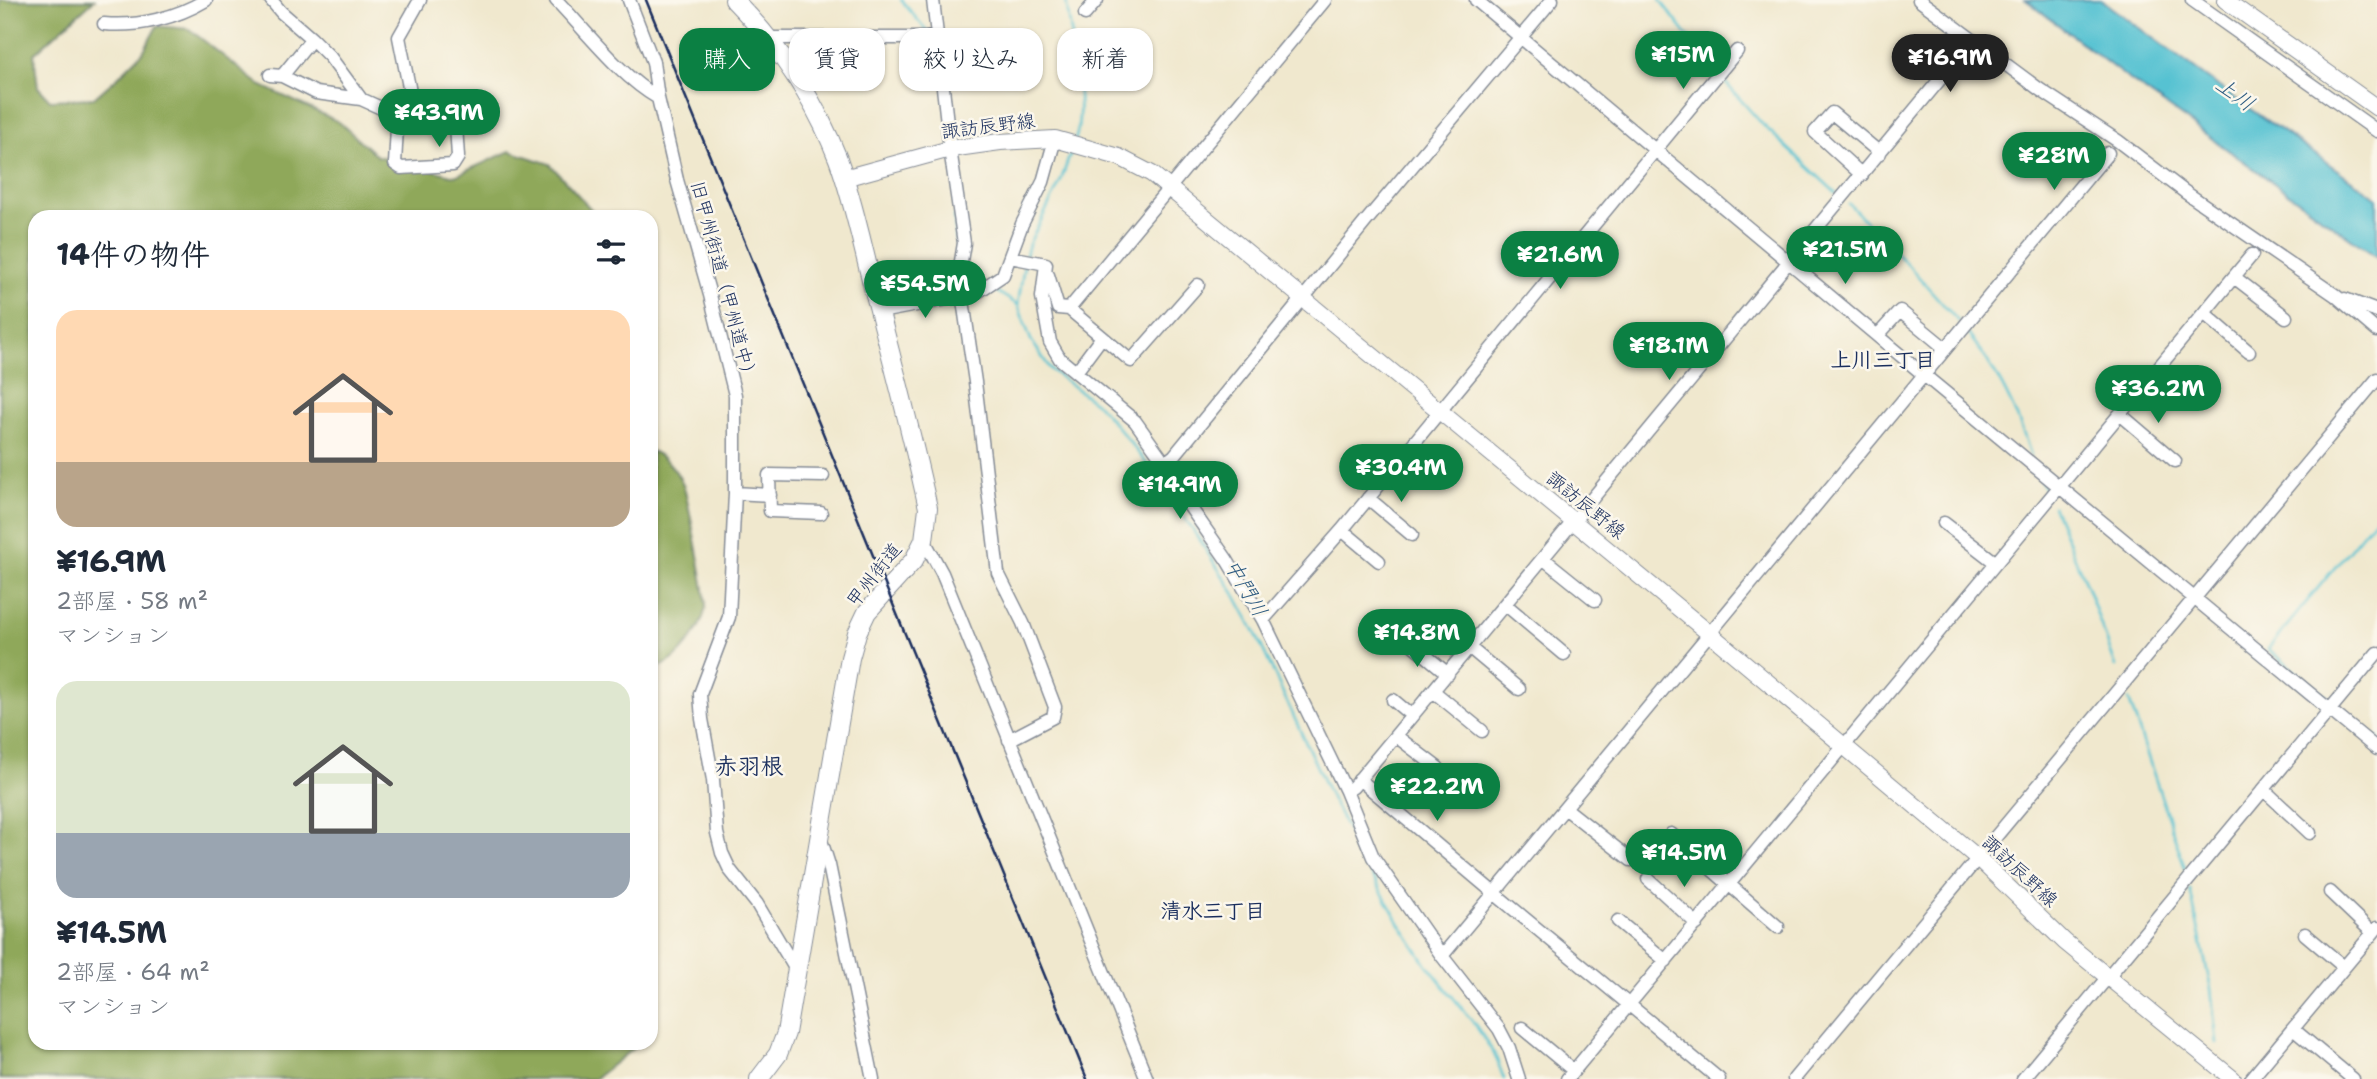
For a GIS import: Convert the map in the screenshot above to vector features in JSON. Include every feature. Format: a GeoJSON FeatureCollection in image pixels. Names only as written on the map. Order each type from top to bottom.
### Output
{"type":"FeatureCollection","features":[{"type":"Feature","properties":{"kind":"highway","name":"甲州街道"},"geometry":{"type":"LineString","coordinates":[[734,0],[759,28]]}},
{"type":"Feature","properties":{"kind":"highway","name":"甲州街道"},"geometry":{"type":"LineString","coordinates":[[759,1079],[778,1054],[786,1033],[850,658],[857,633],[867,612],[914,560],[924,540],[928,508],[844,178],[837,157],[808,97],[775,47]]}},
{"type":"Feature","properties":{"kind":"main road"},"geometry":{"type":"LineString","coordinates":[[2225,0],[2377,108]]}},
{"type":"Feature","properties":{"kind":"main road","name":"諏訪辰野線"},"geometry":{"type":"LineString","coordinates":[[844,178],[950,149],[1000,142],[1057,139],[1119,157],[1152,174],[1305,298],[1979,859],[2065,942],[2233,1079]]}},
{"type":"Feature","properties":{"kind":"street"},"geometry":{"type":"LineString","coordinates":[[104,24],[125,26],[156,20],[206,0]]}},
{"type":"Feature","properties":{"kind":"street"},"geometry":{"type":"LineString","coordinates":[[271,0],[330,57],[362,99]]}},
{"type":"Feature","properties":{"kind":"street"},"geometry":{"type":"LineString","coordinates":[[413,107],[399,37],[420,0]]}},
{"type":"Feature","properties":{"kind":"street"},"geometry":{"type":"LineString","coordinates":[[556,0],[611,58],[658,98]]}},
{"type":"Feature","properties":{"kind":"street","name":"旧甲州街道（甲州道中）"},"geometry":{"type":"LineString","coordinates":[[629,0],[653,62],[658,98],[677,180],[735,395],[735,493],[729,617],[700,694],[713,780],[717,834],[730,870],[757,904],[796,970]]}},
{"type":"Feature","properties":{"kind":"street"},"geometry":{"type":"LineString","coordinates":[[933,0],[933,28]]}},
{"type":"Feature","properties":{"kind":"street"},"geometry":{"type":"LineString","coordinates":[[1084,0],[1085,14],[1097,0]]}},
{"type":"Feature","properties":{"kind":"street"},"geometry":{"type":"LineString","coordinates":[[1069,309],[1325,0]]}},
{"type":"Feature","properties":{"kind":"street"},"geometry":{"type":"LineString","coordinates":[[1476,0],[2377,749]]}},
{"type":"Feature","properties":{"kind":"street"},"geometry":{"type":"LineString","coordinates":[[1165,463],[1174,456],[1552,0]]}},
{"type":"Feature","properties":{"kind":"street"},"geometry":{"type":"LineString","coordinates":[[1919,0],[2039,89],[2118,141],[2185,192],[2335,295],[2377,331]]}},
{"type":"Feature","properties":{"kind":"street"},"geometry":{"type":"LineString","coordinates":[[2192,0],[2377,131]]}},
{"type":"Feature","properties":{"kind":"street"},"geometry":{"type":"LineString","coordinates":[[775,38],[899,37]]}},
{"type":"Feature","properties":{"kind":"street"},"geometry":{"type":"LineString","coordinates":[[312,38],[276,76],[316,93],[362,99],[381,108],[448,105],[455,109],[458,157],[453,164],[401,168],[395,164],[398,109]]}},
{"type":"Feature","properties":{"kind":"street"},"geometry":{"type":"LineString","coordinates":[[1263,620],[1342,530],[1737,51]]}},
{"type":"Feature","properties":{"kind":"street"},"geometry":{"type":"LineString","coordinates":[[1346,791],[1353,787],[1506,605],[1961,54]]}},
{"type":"Feature","properties":{"kind":"street"},"geometry":{"type":"LineString","coordinates":[[941,91],[964,243],[959,273],[998,573],[1023,623],[1055,707],[1053,717],[1009,740]]}},
{"type":"Feature","properties":{"kind":"street"},"geometry":{"type":"LineString","coordinates":[[1862,175],[1815,132],[1832,113],[1880,153]]}},
{"type":"Feature","properties":{"kind":"street"},"geometry":{"type":"LineString","coordinates":[[880,312],[964,296],[1003,275],[1013,257],[1022,224],[1043,182],[1057,139]]}},
{"type":"Feature","properties":{"kind":"street"},"geometry":{"type":"LineString","coordinates":[[1442,956],[2108,153]]}},
{"type":"Feature","properties":{"kind":"street"},"geometry":{"type":"LineString","coordinates":[[1522,1028],[1570,1077],[2252,255]]}},
{"type":"Feature","properties":{"kind":"street"},"geometry":{"type":"LineString","coordinates":[[1013,257],[1043,268],[1048,275],[1058,308],[1069,309],[1131,360],[1198,285]]}},
{"type":"Feature","properties":{"kind":"street"},"geometry":{"type":"LineString","coordinates":[[1043,268],[1042,297],[1050,342],[1060,359],[1135,421],[1165,463],[1174,484],[1227,560],[1263,620],[1346,791],[1373,857],[1442,956],[1499,1029],[1509,1048],[1519,1079]]}},
{"type":"Feature","properties":{"kind":"street"},"geometry":{"type":"LineString","coordinates":[[2234,277],[2286,317]]}},
{"type":"Feature","properties":{"kind":"street"},"geometry":{"type":"LineString","coordinates":[[2335,295],[2377,311]]}},
{"type":"Feature","properties":{"kind":"street"},"geometry":{"type":"LineString","coordinates":[[1878,335],[1900,311],[1945,348]]}},
{"type":"Feature","properties":{"kind":"street"},"geometry":{"type":"LineString","coordinates":[[2204,313],[2249,352]]}},
{"type":"Feature","properties":{"kind":"street"},"geometry":{"type":"LineString","coordinates":[[1076,372],[1102,337]]}},
{"type":"Feature","properties":{"kind":"street"},"geometry":{"type":"LineString","coordinates":[[1794,1079],[2377,379]]}},
{"type":"Feature","properties":{"kind":"street"},"geometry":{"type":"LineString","coordinates":[[2120,414],[2175,461]]}},
{"type":"Feature","properties":{"kind":"street"},"geometry":{"type":"LineString","coordinates":[[821,513],[770,511],[769,475],[823,476]]}},
{"type":"Feature","properties":{"kind":"street"},"geometry":{"type":"LineString","coordinates":[[735,493],[770,495]]}},
{"type":"Feature","properties":{"kind":"street"},"geometry":{"type":"LineString","coordinates":[[1368,498],[1412,535]]}},
{"type":"Feature","properties":{"kind":"street"},"geometry":{"type":"LineString","coordinates":[[1944,523],[1996,563]]}},
{"type":"Feature","properties":{"kind":"street"},"geometry":{"type":"LineString","coordinates":[[1342,530],[1379,561]]}},
{"type":"Feature","properties":{"kind":"street"},"geometry":{"type":"LineString","coordinates":[[924,540],[942,573],[1147,1079]]}},
{"type":"Feature","properties":{"kind":"street"},"geometry":{"type":"LineString","coordinates":[[1544,559],[1595,600]]}},
{"type":"Feature","properties":{"kind":"street"},"geometry":{"type":"LineString","coordinates":[[1506,605],[1564,654]]}},
{"type":"Feature","properties":{"kind":"street"},"geometry":{"type":"LineString","coordinates":[[1407,640],[1448,674]]}},
{"type":"Feature","properties":{"kind":"street"},"geometry":{"type":"LineString","coordinates":[[1470,648],[1519,689]]}},
{"type":"Feature","properties":{"kind":"street"},"geometry":{"type":"LineString","coordinates":[[2023,1079],[2377,653]]}},
{"type":"Feature","properties":{"kind":"street"},"geometry":{"type":"LineString","coordinates":[[1433,691],[1482,731]]}},
{"type":"Feature","properties":{"kind":"street"},"geometry":{"type":"LineString","coordinates":[[1393,700],[1412,716]]}},
{"type":"Feature","properties":{"kind":"street"},"geometry":{"type":"LineString","coordinates":[[1395,736],[1438,768]]}},
{"type":"Feature","properties":{"kind":"street"},"geometry":{"type":"LineString","coordinates":[[1359,779],[1719,1079]]}},
{"type":"Feature","properties":{"kind":"street"},"geometry":{"type":"LineString","coordinates":[[2264,790],[2310,833]]}},
{"type":"Feature","properties":{"kind":"street"},"geometry":{"type":"LineString","coordinates":[[1565,808],[1631,860]]}},
{"type":"Feature","properties":{"kind":"street"},"geometry":{"type":"LineString","coordinates":[[819,833],[832,879],[873,1079]]}},
{"type":"Feature","properties":{"kind":"street"},"geometry":{"type":"LineString","coordinates":[[1671,834],[1778,927]]}},
{"type":"Feature","properties":{"kind":"street"},"geometry":{"type":"LineString","coordinates":[[1648,879],[1697,924]]}},
{"type":"Feature","properties":{"kind":"street"},"geometry":{"type":"LineString","coordinates":[[2251,1079],[2374,935],[2330,892]]}},
{"type":"Feature","properties":{"kind":"street"},"geometry":{"type":"LineString","coordinates":[[1618,921],[1666,961]]}},
{"type":"Feature","properties":{"kind":"street"},"geometry":{"type":"LineString","coordinates":[[2305,934],[2344,967]]}},
{"type":"Feature","properties":{"kind":"street"},"geometry":{"type":"LineString","coordinates":[[2293,1029],[2353,1079]]}},
{"type":"Feature","properties":{"kind":"green space"},"geometry":{"type":"Polygon","coordinates":[[[0,0],[94,0],[34,54],[38,87],[50,100],[94,98],[143,52],[157,26],[189,29],[260,85],[339,122],[377,156],[455,176],[510,151],[550,164],[592,210],[28,210],[28,1050],[631,1050],[594,1079],[0,1079],[0,0]]]}},
{"type":"Feature","properties":{"kind":"green space"},"geometry":{"type":"Polygon","coordinates":[[[658,455],[670,464],[683,485],[706,607],[699,626],[686,646],[658,667],[658,455]]]}},
{"type":"Feature","properties":{"kind":"water"},"geometry":{"type":"Polygon","coordinates":[[[2026,0],[2101,0],[2369,192],[2377,198],[2377,257],[2122,74],[2026,0]]]}},
{"type":"Feature","properties":{"kind":"waterway"},"geometry":{"type":"LineString","coordinates":[[901,0],[925,28]]}},
{"type":"Feature","properties":{"kind":"waterway","name":"中門川"},"geometry":{"type":"LineString","coordinates":[[1066,0],[1079,91],[1075,140]]}},
{"type":"Feature","properties":{"kind":"waterway"},"geometry":{"type":"LineString","coordinates":[[1660,0],[1713,69]]}},
{"type":"Feature","properties":{"kind":"waterway"},"geometry":{"type":"LineString","coordinates":[[1723,80],[1763,125],[1836,193]]}},
{"type":"Feature","properties":{"kind":"waterway","name":"中門川"},"geometry":{"type":"LineString","coordinates":[[1026,255],[1060,183],[1072,149]]}},
{"type":"Feature","properties":{"kind":"waterway"},"geometry":{"type":"LineString","coordinates":[[1849,204],[1958,321]]}},
{"type":"Feature","properties":{"kind":"waterway"},"geometry":{"type":"LineString","coordinates":[[954,216],[957,251]]}},
{"type":"Feature","properties":{"kind":"waterway","name":"中門川"},"geometry":{"type":"LineString","coordinates":[[1024,265],[1018,305],[1031,340],[1051,370],[1098,405],[1125,436],[1164,486],[1234,593],[1254,630],[1333,802],[1372,875],[1424,961],[1476,1026],[1495,1055],[1504,1079]]}},
{"type":"Feature","properties":{"kind":"waterway"},"geometry":{"type":"LineString","coordinates":[[965,266],[983,282]]}},
{"type":"Feature","properties":{"kind":"waterway"},"geometry":{"type":"LineString","coordinates":[[991,288],[1018,305]]}},
{"type":"Feature","properties":{"kind":"waterway"},"geometry":{"type":"LineString","coordinates":[[1968,334],[2005,392],[2031,456]]}},
{"type":"Feature","properties":{"kind":"waterway"},"geometry":{"type":"LineString","coordinates":[[2040,479],[2047,493]]}},
{"type":"Feature","properties":{"kind":"waterway"},"geometry":{"type":"LineString","coordinates":[[2053,506],[2088,589],[2116,667]]}},
{"type":"Feature","properties":{"kind":"waterway"},"geometry":{"type":"LineString","coordinates":[[2328,698],[2268,649],[2377,516]]}},
{"type":"Feature","properties":{"kind":"waterway"},"geometry":{"type":"LineString","coordinates":[[2129,700],[2186,871]]}},
{"type":"Feature","properties":{"kind":"waterway"},"geometry":{"type":"LineString","coordinates":[[2341,709],[2377,739]]}},
{"type":"Feature","properties":{"kind":"waterway"},"geometry":{"type":"LineString","coordinates":[[2190,889],[2211,989],[2217,1043]]}},
{"type":"Feature","properties":{"kind":"railway"},"geometry":{"type":"LineString","coordinates":[[646,0],[1087,1079]]}},
{"type":"Feature","properties":{"kind":"district","name":"上川三丁目"},"geometry":{"type":"Point","coordinates":[1883,360]}},
{"type":"Feature","properties":{"kind":"district","name":"赤羽根"},"geometry":{"type":"Point","coordinates":[749,766]}},
{"type":"Feature","properties":{"kind":"district","name":"清水三丁目"},"geometry":{"type":"Point","coordinates":[1213,911]}},
{"type":"Feature","properties":{"kind":"water label","name":"上川"},"geometry":{"type":"Point","coordinates":[2235,94]}}]}
